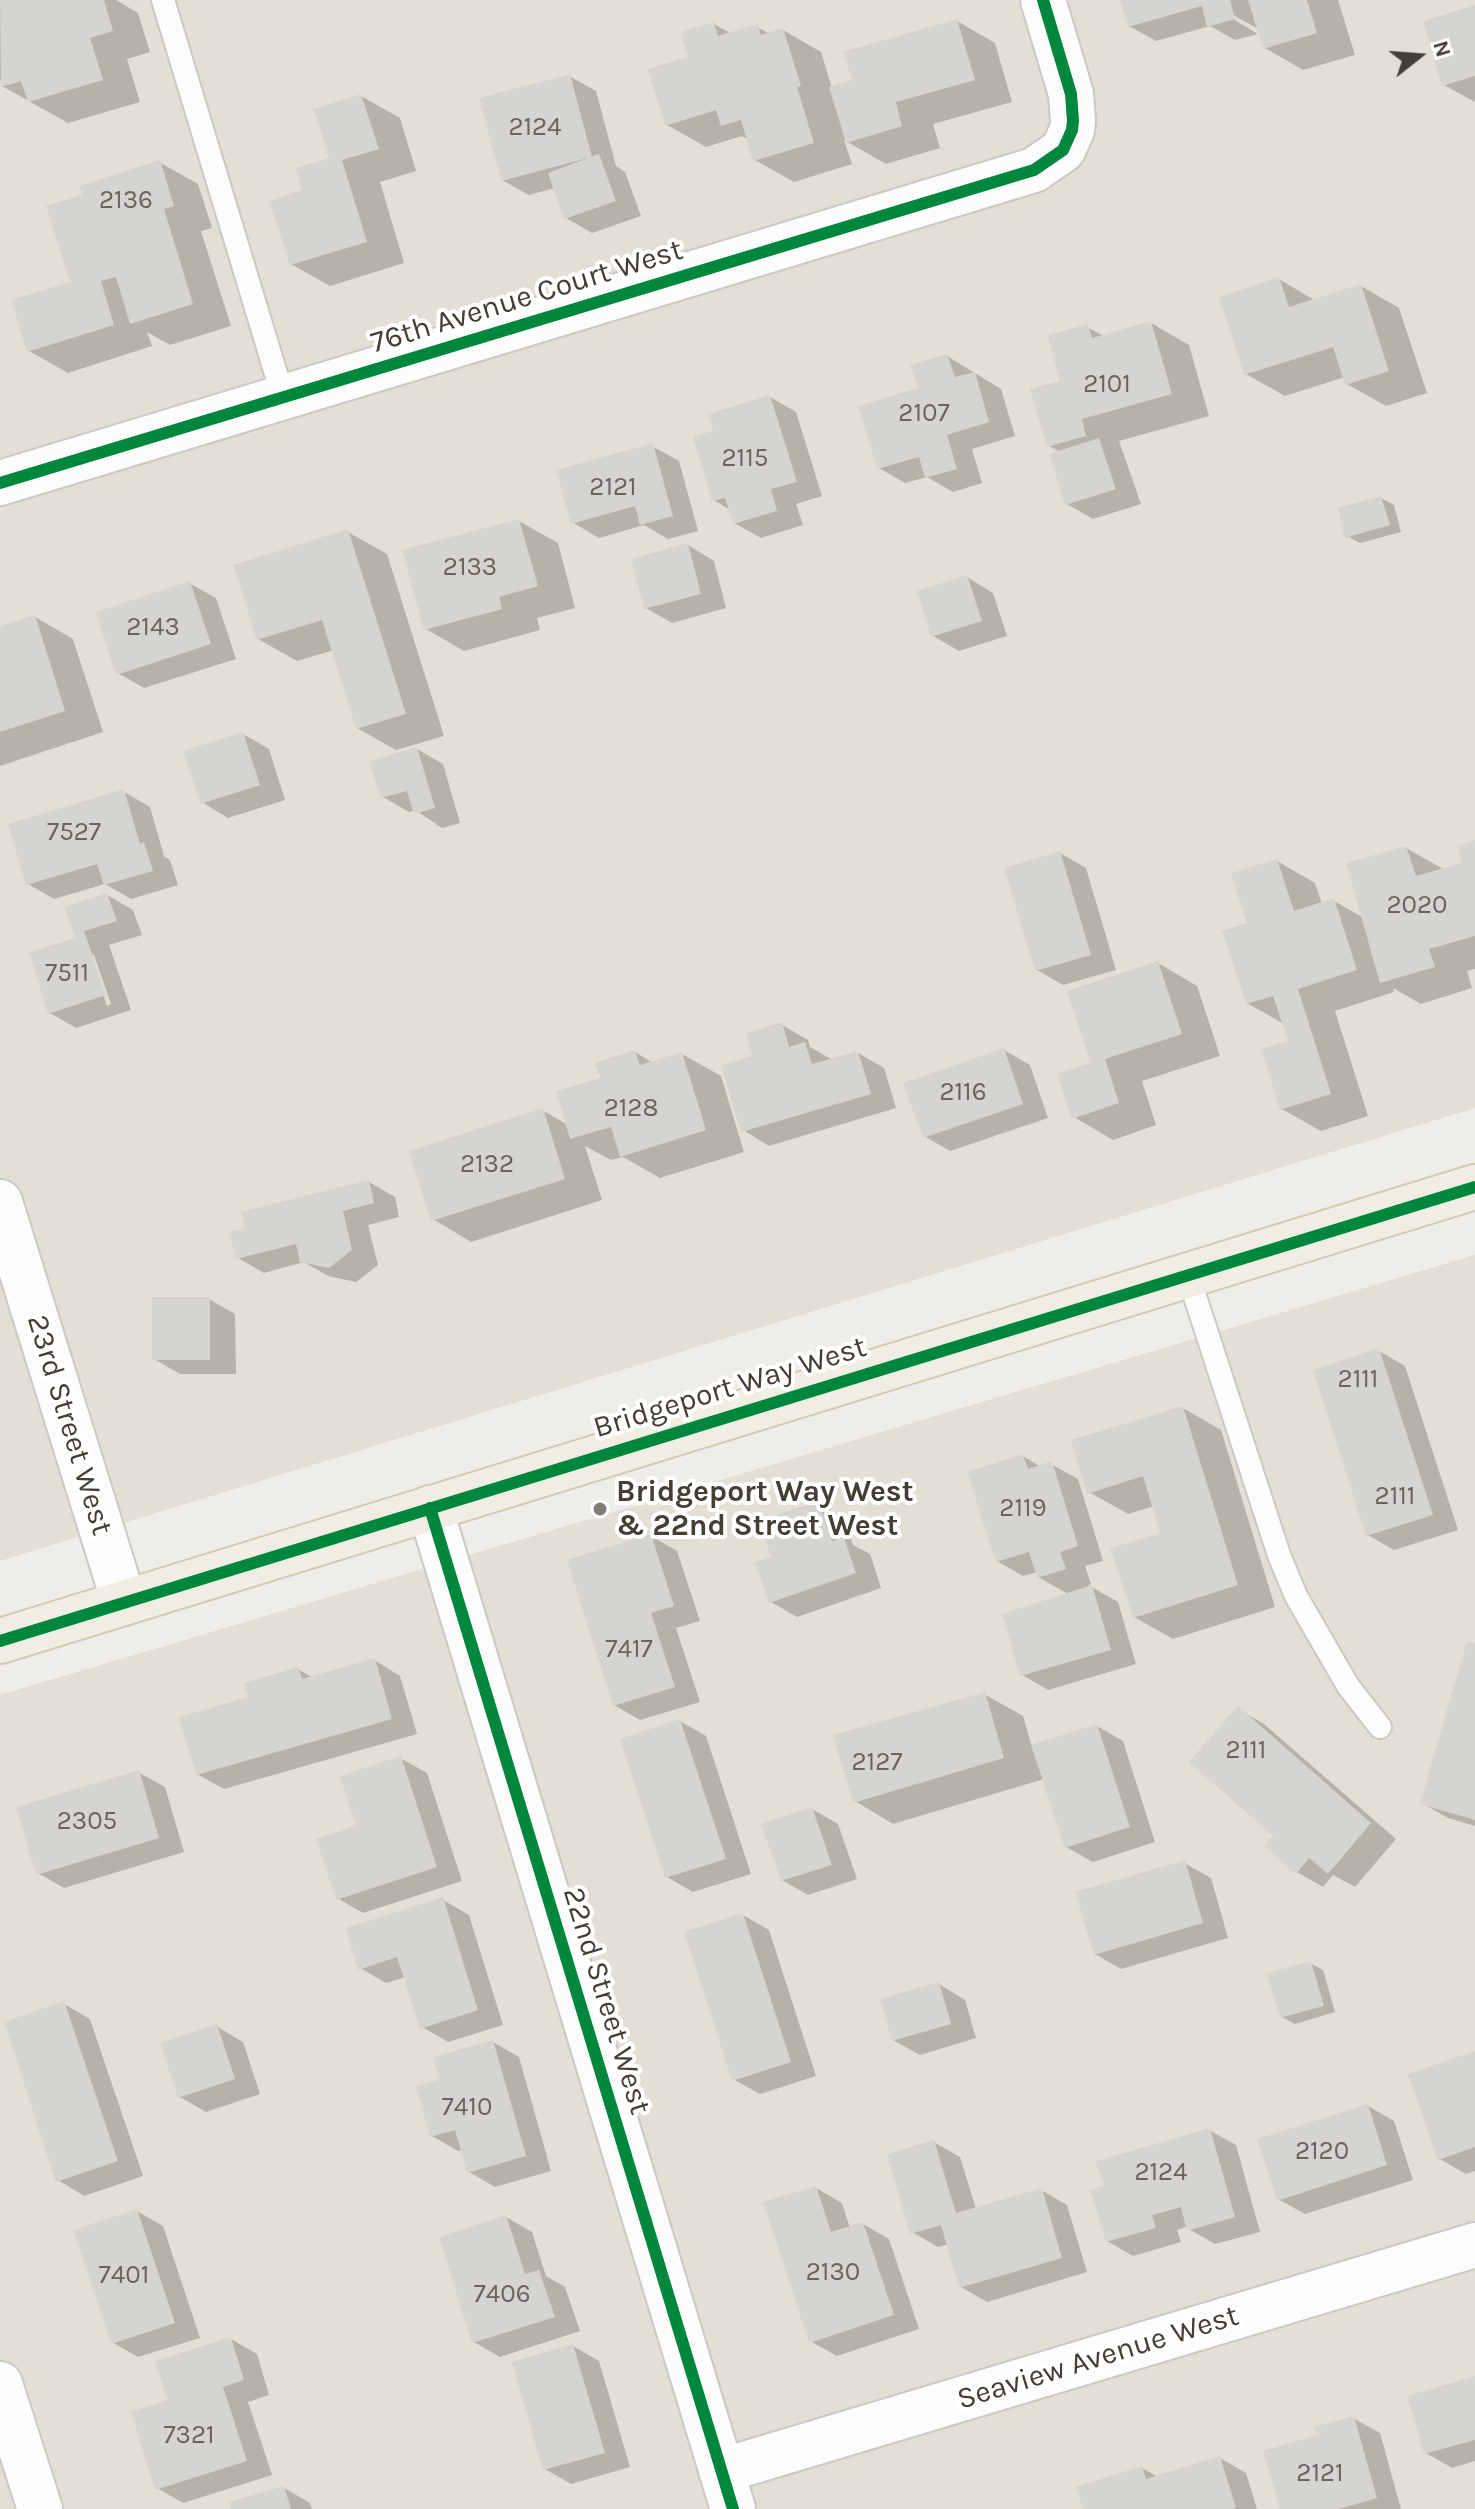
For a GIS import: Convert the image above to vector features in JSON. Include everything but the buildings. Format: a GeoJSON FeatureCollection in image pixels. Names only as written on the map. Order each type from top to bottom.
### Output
{"type":"FeatureCollection","features":[{"type":"Feature","properties":{"kind":"main road","name":"Bridgeport Way West"},"geometry":{"type":"LineString","coordinates":[[0,1641],[1475,1187]]}},
{"type":"Feature","properties":{"kind":"street","name":"76th Avenue Court West"},"geometry":{"type":"LineString","coordinates":[[0,483],[1006,181],[1034,170],[1063,150],[1072,130],[1073,108],[1066,75],[1043,0]]}},
{"type":"Feature","properties":{"kind":"street","name":"23rd Street West"},"geometry":{"type":"LineString","coordinates":[[0,1202],[124,1602]]}},
{"type":"Feature","properties":{"kind":"street","name":"22nd Street West"},"geometry":{"type":"LineString","coordinates":[[430,1508],[727,2490]]}},
{"type":"Feature","properties":{"kind":"street","name":"Seaview Avenue West"},"geometry":{"type":"LineString","coordinates":[[727,2490],[1475,2245]]}},
{"type":"Feature","properties":{"kind":"street"},"geometry":{"type":"LineString","coordinates":[[0,2384],[40,2509]]}},
{"type":"Feature","properties":{"kind":"lane"},"geometry":{"type":"LineString","coordinates":[[163,0],[283,397]]}},
{"type":"Feature","properties":{"kind":"lane"},"geometry":{"type":"LineString","coordinates":[[1188,1275],[1279,1555],[1296,1596],[1348,1686],[1380,1727]]}},
{"type":"Feature","properties":{"kind":"shaded area"},"geometry":{"type":"Polygon","coordinates":[[[0,0],[1475,0],[1475,1108],[0,1561],[0,0]]]}},
{"type":"Feature","properties":{"kind":"shaded area"},"geometry":{"type":"Polygon","coordinates":[[[1475,1255],[1475,2509],[0,2509],[0,1695],[1475,1255]]]}},
{"type":"Feature","properties":{"kind":"cycle path"},"geometry":{"type":"LineString","coordinates":[[0,483],[1034,170],[1063,150],[1073,121],[1071,94],[1043,0]]}},
{"type":"Feature","properties":{"kind":"cycle path"},"geometry":{"type":"LineString","coordinates":[[0,1641],[1475,1187]]}},
{"type":"Feature","properties":{"kind":"cycle path"},"geometry":{"type":"LineString","coordinates":[[430,1508],[733,2509]]}},
{"type":"Feature","properties":{"kind":"place","name":"Bridgeport Way West & 22nd Street West"},"geometry":{"type":"Point","coordinates":[600,1509]}}]}
